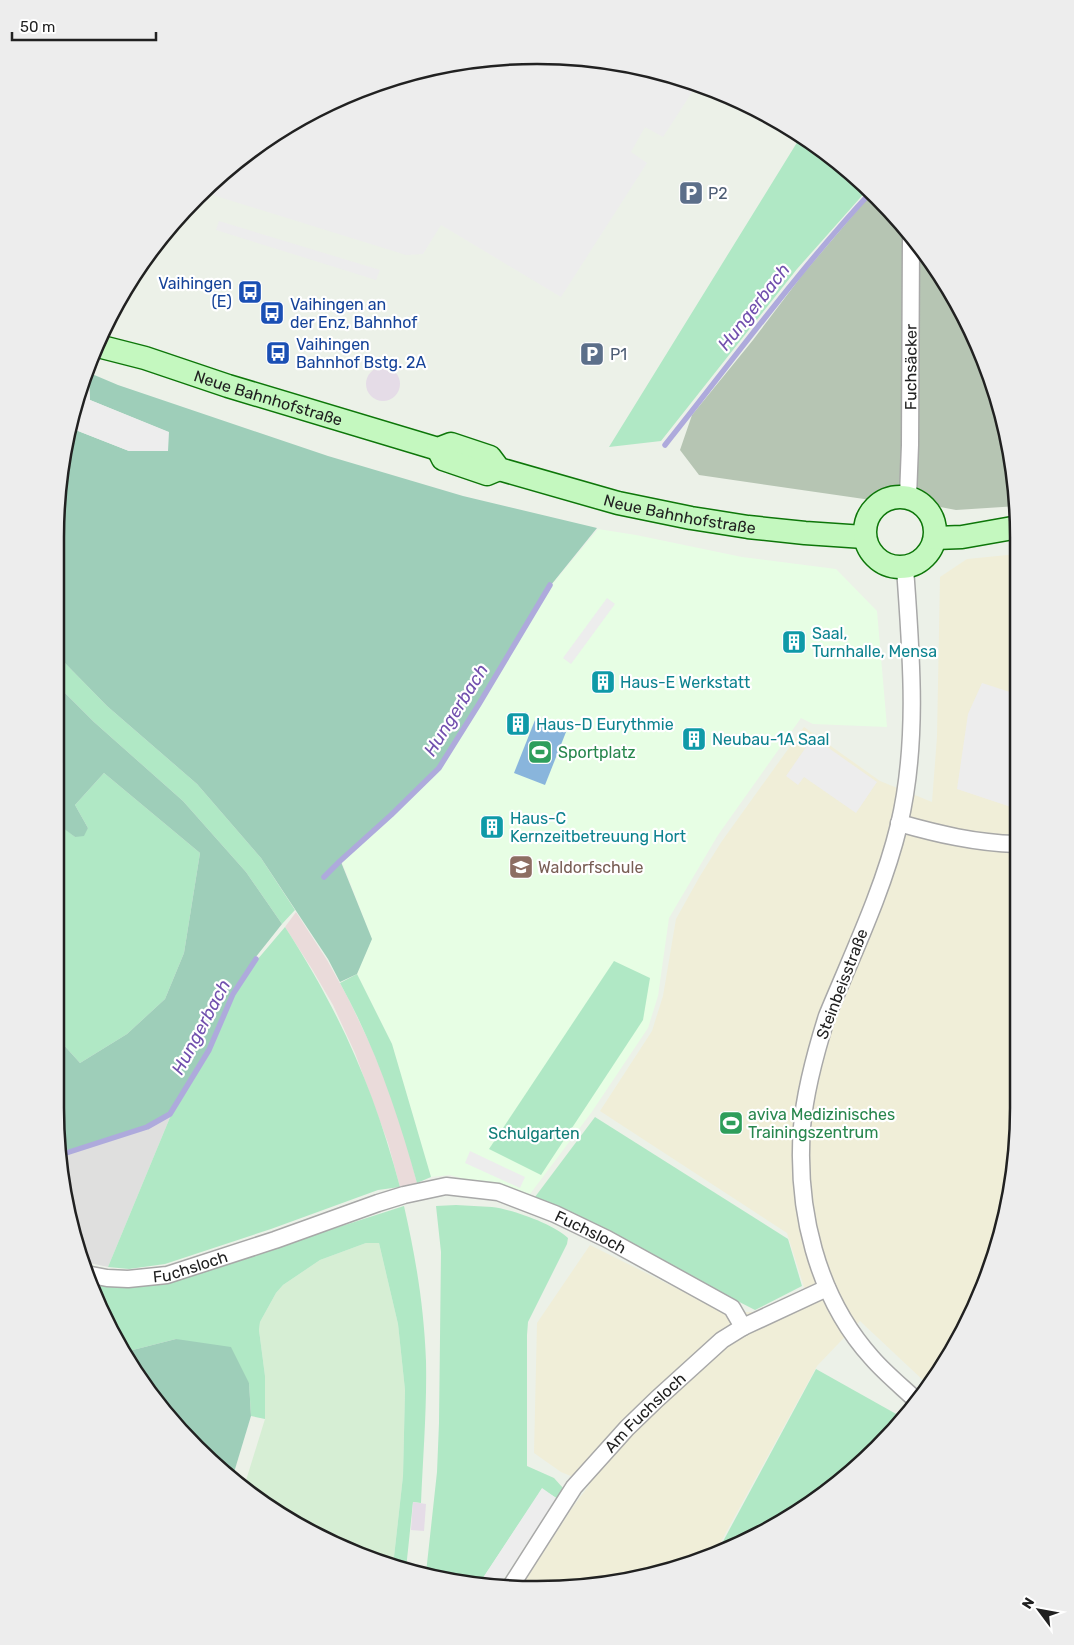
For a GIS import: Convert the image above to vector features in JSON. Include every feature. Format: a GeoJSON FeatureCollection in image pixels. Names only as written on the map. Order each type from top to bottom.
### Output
{"type":"FeatureCollection","features":[{"type":"Feature","properties":{"kind":"main road","name":"Neue Bahnhofstraße"},"geometry":{"type":"LineString","coordinates":[[104,348],[145,358],[228,386],[438,449],[444,459],[487,474],[499,469],[618,503],[691,518],[805,533],[864,536]]}},
{"type":"Feature","properties":{"kind":"main road"},"geometry":{"type":"LineString","coordinates":[[894,497],[908,497],[920,502],[930,512],[935,524],[935,538],[932,549],[925,558],[916,564],[904,568],[891,567],[878,561],[869,550],[864,536],[866,523],[872,511],[882,502],[894,497]]}},
{"type":"Feature","properties":{"kind":"main road"},"geometry":{"type":"LineString","coordinates":[[935,538],[962,537],[1010,528]]}},
{"type":"Feature","properties":{"kind":"street","name":"Fuchsäcker"},"geometry":{"type":"LineString","coordinates":[[908,497],[911,248]]}},
{"type":"Feature","properties":{"kind":"street","name":"Steinbeisstraße"},"geometry":{"type":"LineString","coordinates":[[904,568],[912,697],[909,763],[899,823],[879,892],[826,1016],[804,1111],[801,1167],[803,1195],[815,1252],[828,1288],[848,1325],[871,1357],[912,1396]]}},
{"type":"Feature","properties":{"kind":"street"},"geometry":{"type":"LineString","coordinates":[[899,823],[952,837],[1010,844]]}},
{"type":"Feature","properties":{"kind":"street","name":"Fuchsloch"},"geometry":{"type":"LineString","coordinates":[[95,1276],[128,1279],[167,1275],[411,1194],[446,1186],[498,1192],[555,1214],[600,1236],[732,1308],[743,1327]]}},
{"type":"Feature","properties":{"kind":"street","name":"Am Fuchsloch"},"geometry":{"type":"LineString","coordinates":[[515,1580],[574,1487],[627,1428],[657,1399],[710,1350],[743,1327],[828,1288]]}},
{"type":"Feature","properties":{"kind":"shaded area"},"geometry":{"type":"Polygon","coordinates":[[[506,65],[568,65],[629,73],[693,91],[663,137],[645,127],[631,152],[647,163],[561,297],[441,225],[423,254],[406,255],[210,194],[249,162],[300,127],[356,100],[385,89],[445,73],[506,65]]]}},
{"type":"Feature","properties":{"kind":"shaded area"},"geometry":{"type":"Polygon","coordinates":[[[868,198],[893,225],[947,300],[974,356],[985,385],[1001,445],[1009,507],[956,510],[935,506],[928,500],[906,489],[887,493],[871,500],[699,475],[680,450],[692,415],[753,340],[803,274],[868,198]]]}},
{"type":"Feature","properties":{"kind":"shaded area"},"geometry":{"type":"Polygon","coordinates":[[[219,221],[380,270],[376,280],[216,230],[219,221]]]}},
{"type":"Feature","properties":{"kind":"shaded area"},"geometry":{"type":"Polygon","coordinates":[[[383,367],[390,368],[395,372],[399,377],[399,391],[395,396],[390,400],[383,401],[376,400],[371,396],[367,391],[366,384],[367,377],[371,372],[376,368],[383,367]]]}},
{"type":"Feature","properties":{"kind":"shaded area"},"geometry":{"type":"Polygon","coordinates":[[[93,374],[118,385],[328,456],[463,496],[597,528],[551,585],[439,768],[341,862],[372,939],[357,974],[340,982],[328,959],[261,858],[197,784],[107,706],[64,662],[65,506],[68,475],[76,430],[129,451],[168,450],[168,432],[90,400],[89,385],[93,374]]]}},
{"type":"Feature","properties":{"kind":"shaded area"},"geometry":{"type":"Polygon","coordinates":[[[89,385],[90,400],[169,432],[168,451],[129,451],[76,430],[89,385]]]}},
{"type":"Feature","properties":{"kind":"shaded area","name":"Waldorfschule"},"geometry":{"type":"Polygon","coordinates":[[[598,529],[742,557],[836,569],[877,611],[887,727],[813,724],[801,718],[718,835],[669,918],[658,996],[648,1028],[591,1113],[530,1194],[524,1195],[450,1175],[431,1177],[392,1044],[357,974],[372,939],[342,862],[440,769],[551,586],[598,529]]]}},
{"type":"Feature","properties":{"kind":"shaded area"},"geometry":{"type":"Polygon","coordinates":[[[1010,555],[1009,1139],[1006,1170],[994,1230],[974,1289],[947,1345],[923,1380],[860,1321],[817,1366],[720,1544],[689,1556],[629,1572],[568,1580],[525,1581],[572,1508],[590,1484],[561,1472],[534,1453],[537,1323],[590,1245],[724,1312],[756,1312],[805,1290],[787,1233],[600,1111],[652,1031],[663,996],[676,919],[722,841],[804,727],[880,781],[932,802],[937,737],[940,577],[967,559],[1010,555]]]}},
{"type":"Feature","properties":{"kind":"shaded area"},"geometry":{"type":"Polygon","coordinates":[[[607,598],[615,604],[571,664],[563,658],[607,598]]]}},
{"type":"Feature","properties":{"kind":"shaded area"},"geometry":{"type":"Polygon","coordinates":[[[982,683],[1010,692],[1010,807],[957,789],[968,714],[982,683]]]}},
{"type":"Feature","properties":{"kind":"shaded area"},"geometry":{"type":"Polygon","coordinates":[[[64,692],[94,722],[183,801],[246,872],[282,924],[255,958],[231,994],[208,1049],[169,1112],[146,1126],[66,1152],[64,1045],[80,1063],[127,1034],[165,999],[184,953],[200,853],[104,773],[75,805],[88,828],[84,836],[75,837],[64,829],[64,692]]]}},
{"type":"Feature","properties":{"kind":"shaded area","name":"Sportplatz"},"geometry":{"type":"Polygon","coordinates":[[[535,720],[566,732],[545,785],[514,773],[535,720]]]}},
{"type":"Feature","properties":{"kind":"shaded area"},"geometry":{"type":"Polygon","coordinates":[[[813,737],[877,782],[856,813],[804,777],[798,785],[786,776],[813,737]]]}},
{"type":"Feature","properties":{"kind":"shaded area"},"geometry":{"type":"Polygon","coordinates":[[[296,912],[327,960],[371,1046],[391,1095],[417,1183],[400,1187],[388,1143],[355,1053],[333,1005],[285,927],[296,912]]]}},
{"type":"Feature","properties":{"kind":"shaded area"},"geometry":{"type":"Polygon","coordinates":[[[171,1115],[108,1267],[90,1263],[73,1200],[67,1155],[147,1129],[171,1115]]]}},
{"type":"Feature","properties":{"kind":"shaded area"},"geometry":{"type":"Polygon","coordinates":[[[470,1151],[525,1177],[520,1188],[465,1163],[470,1151]]]}},
{"type":"Feature","properties":{"kind":"shaded area"},"geometry":{"type":"Polygon","coordinates":[[[366,1243],[379,1243],[398,1324],[405,1390],[403,1476],[394,1559],[356,1545],[300,1518],[246,1481],[265,1419],[265,1376],[259,1330],[260,1322],[276,1293],[283,1285],[320,1260],[366,1243]]]}},
{"type":"Feature","properties":{"kind":"shaded area"},"geometry":{"type":"Polygon","coordinates":[[[176,1339],[231,1347],[249,1383],[251,1416],[234,1471],[202,1443],[181,1420],[131,1351],[176,1339]]]}},
{"type":"Feature","properties":{"kind":"shaded area"},"geometry":{"type":"Polygon","coordinates":[[[542,1488],[556,1498],[503,1580],[483,1578],[542,1488]]]}},
{"type":"Feature","properties":{"kind":"shaded area"},"geometry":{"type":"Polygon","coordinates":[[[413,1502],[426,1504],[424,1531],[411,1530],[413,1502]]]}},
{"type":"Feature","properties":{"kind":"green space"},"geometry":{"type":"Polygon","coordinates":[[[797,142],[825,162],[863,194],[797,269],[661,441],[609,447],[797,142]]]}},
{"type":"Feature","properties":{"kind":"green space"},"geometry":{"type":"Polygon","coordinates":[[[64,662],[107,706],[197,784],[261,858],[295,910],[282,924],[246,872],[183,801],[94,722],[64,692],[64,662]]]}},
{"type":"Feature","properties":{"kind":"green space"},"geometry":{"type":"Polygon","coordinates":[[[104,773],[200,853],[184,953],[165,999],[127,1034],[80,1063],[64,1045],[64,828],[75,837],[88,828],[75,805],[104,773]]]}},
{"type":"Feature","properties":{"kind":"green space"},"geometry":{"type":"Polygon","coordinates":[[[285,927],[323,990],[353,1052],[379,1117],[400,1187],[378,1190],[271,1229],[165,1264],[129,1269],[108,1267],[171,1115],[210,1050],[234,995],[257,960],[285,927]]]}},
{"type":"Feature","properties":{"kind":"green space","name":"Schulgarten"},"geometry":{"type":"Polygon","coordinates":[[[614,961],[650,978],[643,1020],[541,1175],[489,1149],[614,961]]]}},
{"type":"Feature","properties":{"kind":"green space"},"geometry":{"type":"Polygon","coordinates":[[[357,974],[392,1044],[431,1177],[417,1183],[402,1132],[375,1056],[340,983],[357,974]]]}},
{"type":"Feature","properties":{"kind":"green space"},"geometry":{"type":"Polygon","coordinates":[[[595,1117],[788,1239],[802,1286],[755,1310],[535,1197],[595,1117]]]}},
{"type":"Feature","properties":{"kind":"green space"},"geometry":{"type":"Polygon","coordinates":[[[404,1206],[416,1264],[426,1361],[421,1503],[413,1502],[407,1563],[394,1559],[403,1476],[405,1390],[398,1324],[379,1243],[366,1243],[320,1260],[283,1285],[276,1293],[260,1322],[259,1330],[265,1376],[265,1419],[251,1416],[249,1383],[176,1339],[131,1351],[99,1285],[146,1286],[205,1270],[404,1206]]]}},
{"type":"Feature","properties":{"kind":"green space"},"geometry":{"type":"Polygon","coordinates":[[[436,1206],[492,1207],[510,1211],[543,1223],[568,1238],[567,1244],[528,1322],[527,1335],[527,1466],[554,1478],[563,1488],[562,1494],[558,1499],[542,1489],[483,1578],[427,1568],[437,1472],[439,1423],[441,1252],[436,1206]]]}},
{"type":"Feature","properties":{"kind":"green space"},"geometry":{"type":"Polygon","coordinates":[[[816,1369],[897,1415],[872,1443],[825,1483],[774,1518],[722,1543],[816,1369]]]}},
{"type":"Feature","properties":{"kind":"waterway","name":"Hungerbach"},"geometry":{"type":"LineString","coordinates":[[665,445],[817,253],[867,197]]}},
{"type":"Feature","properties":{"kind":"waterway","name":"Hungerbach"},"geometry":{"type":"LineString","coordinates":[[324,877],[439,768],[550,585]]}},
{"type":"Feature","properties":{"kind":"waterway","name":"Hungerbach"},"geometry":{"type":"LineString","coordinates":[[66,1153],[147,1127],[170,1114],[209,1050],[233,994],[256,959]]}},
{"type":"Feature","properties":{"kind":"place","name":"P2"},"geometry":{"type":"Point","coordinates":[691,193]}},
{"type":"Feature","properties":{"kind":"place","name":"Vaihingen (E)"},"geometry":{"type":"Point","coordinates":[250,292]}},
{"type":"Feature","properties":{"kind":"place","name":"Vaihingen an der Enz, Bahnhof"},"geometry":{"type":"Point","coordinates":[272,313]}},
{"type":"Feature","properties":{"kind":"place","name":"Vaihingen Bahnhof Bstg. 2A"},"geometry":{"type":"Point","coordinates":[278,353]}},
{"type":"Feature","properties":{"kind":"place","name":"P1"},"geometry":{"type":"Point","coordinates":[592,354]}},
{"type":"Feature","properties":{"kind":"place","name":"Saal, Turnhalle, Mensa"},"geometry":{"type":"Point","coordinates":[794,642]}},
{"type":"Feature","properties":{"kind":"place","name":"Haus-E Werkstatt"},"geometry":{"type":"Point","coordinates":[603,682]}},
{"type":"Feature","properties":{"kind":"place","name":"Haus-D Eurythmie"},"geometry":{"type":"Point","coordinates":[518,724]}},
{"type":"Feature","properties":{"kind":"place","name":"Neubau-1A Saal"},"geometry":{"type":"Point","coordinates":[694,739]}},
{"type":"Feature","properties":{"kind":"place","name":"Sportplatz"},"geometry":{"type":"Point","coordinates":[540,752]}},
{"type":"Feature","properties":{"kind":"place","name":"Haus-C Kernzeitbetreuung Hort"},"geometry":{"type":"Point","coordinates":[492,827]}},
{"type":"Feature","properties":{"kind":"place","name":"Waldorfschule"},"geometry":{"type":"Point","coordinates":[521,867]}},
{"type":"Feature","properties":{"kind":"place","name":"aviva Medizinisches Trainingszentrum"},"geometry":{"type":"Point","coordinates":[731,1123]}}]}
